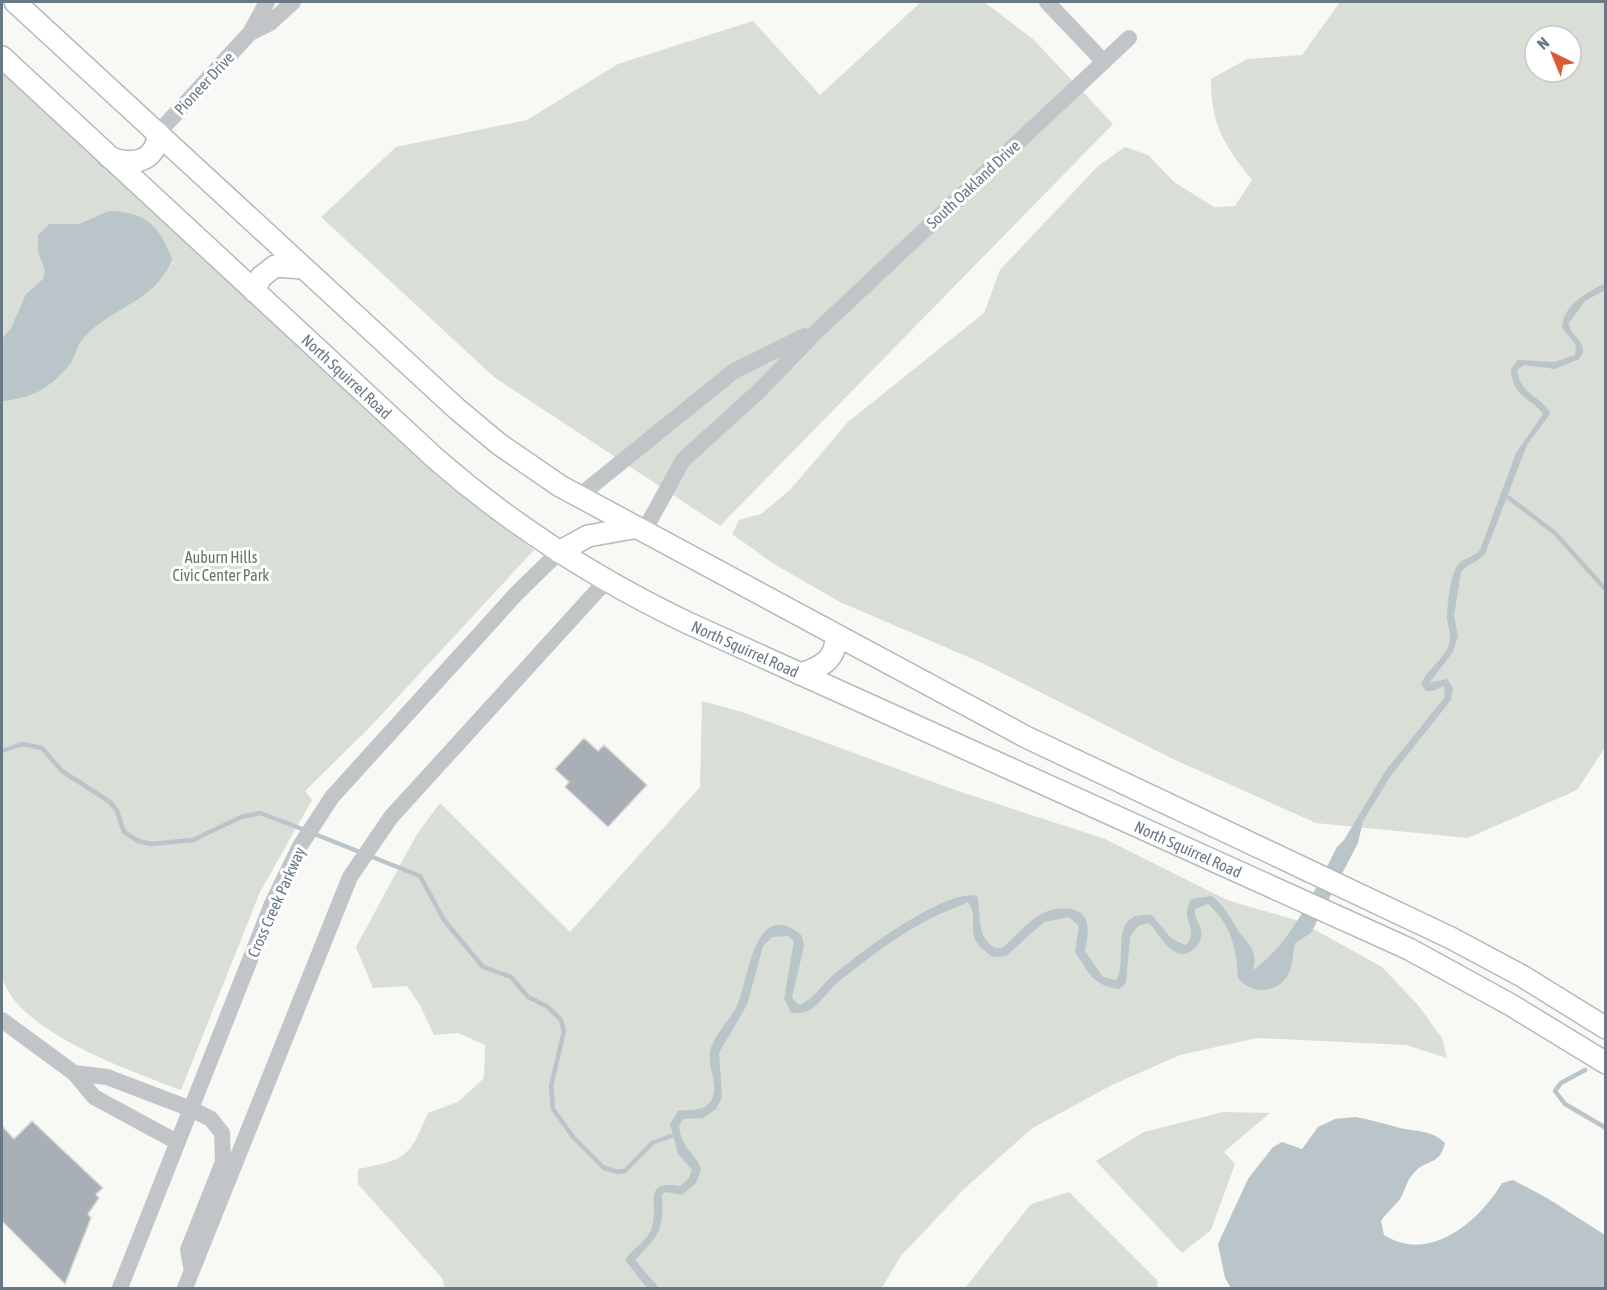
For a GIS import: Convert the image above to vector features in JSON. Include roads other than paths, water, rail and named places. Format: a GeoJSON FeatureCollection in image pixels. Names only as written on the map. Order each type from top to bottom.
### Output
{"type":"FeatureCollection","features":[{"type":"Feature","properties":{"kind":"main road","name":"North Squirrel Road"},"geometry":{"type":"LineString","coordinates":[[15,2],[478,428],[578,497],[1026,737],[1373,900],[1522,976],[1605,1028]]}},
{"type":"Feature","properties":{"kind":"main road","name":"North Squirrel Road"},"geometry":{"type":"LineString","coordinates":[[2,57],[456,477],[498,511],[606,582],[800,674],[1359,926],[1457,975],[1605,1063]]}},
{"type":"Feature","properties":{"kind":"main road"},"geometry":{"type":"LineString","coordinates":[[108,156],[128,163],[145,159],[156,148],[158,133]]}},
{"type":"Feature","properties":{"kind":"main road"},"geometry":{"type":"LineString","coordinates":[[254,291],[261,277],[275,266],[303,268]]}},
{"type":"Feature","properties":{"kind":"main road"},"geometry":{"type":"LineString","coordinates":[[559,552],[588,536],[638,530]]}},
{"type":"Feature","properties":{"kind":"main road"},"geometry":{"type":"LineString","coordinates":[[800,674],[823,665],[830,659],[834,652],[836,637]]}},
{"type":"Feature","properties":{"kind":"street","name":"Pioneer Drive"},"geometry":{"type":"LineString","coordinates":[[158,133],[250,33],[267,2]]}},
{"type":"Feature","properties":{"kind":"street","name":"Pioneer Drive"},"geometry":{"type":"LineString","coordinates":[[250,33],[270,23],[293,2]]}},
{"type":"Feature","properties":{"kind":"street"},"geometry":{"type":"LineString","coordinates":[[1047,2],[1104,63]]}},
{"type":"Feature","properties":{"kind":"street","name":"South Oakland Drive"},"geometry":{"type":"LineString","coordinates":[[638,530],[683,460],[760,390],[817,331],[1129,38]]}},
{"type":"Feature","properties":{"kind":"street","name":"South Oakland Drive"},"geometry":{"type":"LineString","coordinates":[[578,497],[734,371],[817,331]]}},
{"type":"Feature","properties":{"kind":"street","name":"Cross Creek Parkway"},"geometry":{"type":"LineString","coordinates":[[120,1288],[272,904],[300,846],[332,797],[517,593],[559,552]]}},
{"type":"Feature","properties":{"kind":"street"},"geometry":{"type":"LineString","coordinates":[[185,1288],[234,1172],[320,946],[350,877],[391,816],[606,582]]}},
{"type":"Feature","properties":{"kind":"street"},"geometry":{"type":"LineString","coordinates":[[2,1020],[74,1073],[94,1097],[177,1142]]}},
{"type":"Feature","properties":{"kind":"street"},"geometry":{"type":"LineString","coordinates":[[74,1073],[107,1077],[190,1109],[211,1119],[222,1133],[223,1162],[188,1250],[192,1271]]}},
{"type":"Feature","properties":{"kind":"waterway"},"geometry":{"type":"LineString","coordinates":[[1509,498],[1555,533],[1606,590]]}},
{"type":"Feature","properties":{"kind":"waterway"},"geometry":{"type":"LineString","coordinates":[[2,751],[22,744],[42,748],[62,771],[110,802],[117,811],[124,832],[138,841],[151,844],[193,840],[241,817],[260,813],[305,830]]}},
{"type":"Feature","properties":{"kind":"waterway"},"geometry":{"type":"LineString","coordinates":[[312,833],[420,876],[444,920],[483,967],[511,977],[528,997],[548,1007],[561,1020],[564,1031],[551,1086],[553,1109],[573,1137],[604,1168],[618,1172],[625,1171],[652,1143],[671,1136]]}},
{"type":"Feature","properties":{"kind":"waterway"},"geometry":{"type":"LineString","coordinates":[[1585,1070],[1561,1083],[1555,1091],[1565,1104],[1606,1128]]}},
{"type":"Feature","properties":{"kind":"park label","name":"Auburn Hills Civic Center Park"},"geometry":{"type":"Point","coordinates":[221,566]}}]}
